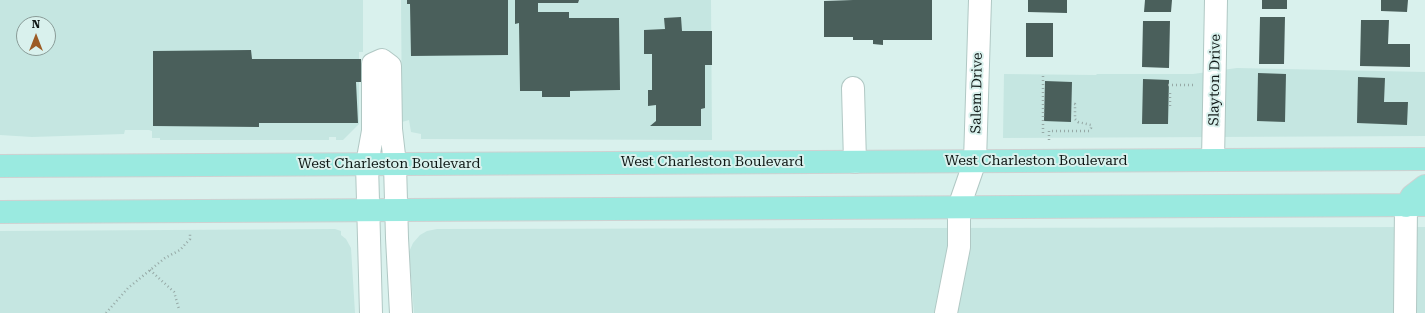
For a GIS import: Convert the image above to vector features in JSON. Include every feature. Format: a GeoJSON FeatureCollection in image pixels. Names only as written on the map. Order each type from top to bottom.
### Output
{"type":"FeatureCollection","features":[{"type":"Feature","properties":{"kind":"main road","name":"West Charleston Boulevard"},"geometry":{"type":"LineString","coordinates":[[0,166],[1425,159]]}},
{"type":"Feature","properties":{"kind":"main road"},"geometry":{"type":"LineString","coordinates":[[0,212],[1416,206],[1412,196],[1425,186]]}},
{"type":"Feature","properties":{"kind":"street","name":"Salem Drive"},"geometry":{"type":"LineString","coordinates":[[946,313],[959,247],[960,207],[975,161],[980,0]]}},
{"type":"Feature","properties":{"kind":"street","name":"Slayton Drive"},"geometry":{"type":"LineString","coordinates":[[1213,160],[1216,0]]}},
{"type":"Feature","properties":{"kind":"street"},"geometry":{"type":"LineString","coordinates":[[371,313],[367,164],[373,131],[373,64],[382,60],[390,66],[391,129],[395,164],[401,313]]}},
{"type":"Feature","properties":{"kind":"street"},"geometry":{"type":"LineString","coordinates":[[853,88],[855,162]]}},
{"type":"Feature","properties":{"kind":"street"},"geometry":{"type":"LineString","coordinates":[[1405,313],[1416,206]]}},
{"type":"Feature","properties":{"kind":"path"},"geometry":{"type":"LineString","coordinates":[[1042,133],[1043,74]]}},
{"type":"Feature","properties":{"kind":"path"},"geometry":{"type":"LineString","coordinates":[[1168,85],[1193,85]]}},
{"type":"Feature","properties":{"kind":"path"},"geometry":{"type":"LineString","coordinates":[[1170,90],[1170,106]]}},
{"type":"Feature","properties":{"kind":"path"},"geometry":{"type":"LineString","coordinates":[[1049,140],[1049,131],[1089,131],[1091,128],[1091,125],[1078,122],[1075,119],[1075,104],[1072,104]]}},
{"type":"Feature","properties":{"kind":"path"},"geometry":{"type":"LineString","coordinates":[[106,313],[128,288],[165,258],[180,250],[190,239],[190,231]]}},
{"type":"Feature","properties":{"kind":"path"},"geometry":{"type":"LineString","coordinates":[[150,270],[174,292],[179,309]]}},
{"type":"Feature","properties":{"kind":"shaded area"},"geometry":{"type":"Polygon","coordinates":[[[0,0],[363,0],[363,52],[359,52],[359,124],[343,140],[336,140],[336,137],[329,137],[329,140],[160,140],[160,138],[152,138],[152,131],[149,130],[125,130],[124,134],[32,137],[0,135],[0,0]]]}},
{"type":"Feature","properties":{"kind":"shaded area"},"geometry":{"type":"Polygon","coordinates":[[[401,0],[711,0],[712,140],[421,139],[421,134],[411,132],[409,120],[402,122],[401,0]]]}},
{"type":"Feature","properties":{"kind":"shaded area"},"geometry":{"type":"Polygon","coordinates":[[[1237,68],[1425,72],[1425,136],[1003,138],[1004,74],[1193,74],[1237,68]]]}},
{"type":"Feature","properties":{"kind":"shaded area"},"geometry":{"type":"Polygon","coordinates":[[[1425,227],[1425,313],[414,313],[409,252],[413,243],[420,235],[427,231],[437,229],[1425,227]]]}},
{"type":"Feature","properties":{"kind":"shaded area"},"geometry":{"type":"Polygon","coordinates":[[[335,229],[341,231],[341,235],[346,239],[351,248],[355,313],[0,313],[0,231],[335,229]]]}},
{"type":"Feature","properties":{"kind":"building"},"geometry":{"type":"Polygon","coordinates":[[[407,0],[508,0],[508,55],[411,56],[410,4],[407,4],[407,0]]]}},
{"type":"Feature","properties":{"kind":"building"},"geometry":{"type":"Polygon","coordinates":[[[515,0],[579,0],[578,3],[538,3],[538,12],[569,12],[569,18],[619,18],[620,90],[570,91],[570,97],[542,97],[542,91],[520,91],[519,23],[515,24],[515,0]]]}},
{"type":"Feature","properties":{"kind":"building"},"geometry":{"type":"Polygon","coordinates":[[[932,0],[932,40],[883,40],[883,45],[873,44],[873,40],[853,40],[853,37],[824,37],[824,1],[932,0]]]}},
{"type":"Feature","properties":{"kind":"building"},"geometry":{"type":"Polygon","coordinates":[[[1028,0],[1067,0],[1067,13],[1028,12],[1028,0]]]}},
{"type":"Feature","properties":{"kind":"building"},"geometry":{"type":"Polygon","coordinates":[[[1145,0],[1172,0],[1171,12],[1144,12],[1145,0]]]}},
{"type":"Feature","properties":{"kind":"building"},"geometry":{"type":"Polygon","coordinates":[[[1262,0],[1287,0],[1287,9],[1262,9],[1262,0]]]}},
{"type":"Feature","properties":{"kind":"building"},"geometry":{"type":"Polygon","coordinates":[[[1381,0],[1408,0],[1407,12],[1381,11],[1381,0]]]}},
{"type":"Feature","properties":{"kind":"building"},"geometry":{"type":"Polygon","coordinates":[[[681,17],[682,31],[712,31],[712,65],[705,65],[705,108],[701,109],[701,126],[650,126],[656,121],[656,105],[648,106],[648,90],[652,90],[652,54],[644,54],[644,30],[665,29],[664,18],[681,17]]]}},
{"type":"Feature","properties":{"kind":"building"},"geometry":{"type":"Polygon","coordinates":[[[1260,17],[1285,17],[1284,64],[1259,64],[1260,17]]]}},
{"type":"Feature","properties":{"kind":"building"},"geometry":{"type":"Polygon","coordinates":[[[1361,20],[1389,20],[1388,44],[1410,44],[1410,67],[1360,66],[1361,20]]]}},
{"type":"Feature","properties":{"kind":"building"},"geometry":{"type":"Polygon","coordinates":[[[1143,21],[1170,21],[1169,68],[1142,67],[1143,21]]]}},
{"type":"Feature","properties":{"kind":"building"},"geometry":{"type":"Polygon","coordinates":[[[1026,23],[1053,23],[1053,57],[1026,57],[1026,23]]]}},
{"type":"Feature","properties":{"kind":"building"},"geometry":{"type":"Polygon","coordinates":[[[251,50],[252,59],[361,59],[361,82],[356,82],[358,123],[259,123],[259,127],[153,126],[153,51],[251,50]]]}},
{"type":"Feature","properties":{"kind":"building"},"geometry":{"type":"Polygon","coordinates":[[[1258,73],[1286,74],[1285,122],[1257,121],[1258,73]]]}},
{"type":"Feature","properties":{"kind":"building"},"geometry":{"type":"Polygon","coordinates":[[[1358,77],[1385,78],[1384,102],[1408,102],[1407,125],[1357,123],[1358,77]]]}},
{"type":"Feature","properties":{"kind":"building"},"geometry":{"type":"Polygon","coordinates":[[[1143,79],[1169,80],[1168,124],[1142,124],[1143,79]]]}},
{"type":"Feature","properties":{"kind":"building"},"geometry":{"type":"Polygon","coordinates":[[[1045,81],[1072,82],[1071,122],[1044,121],[1045,81]]]}}]}
